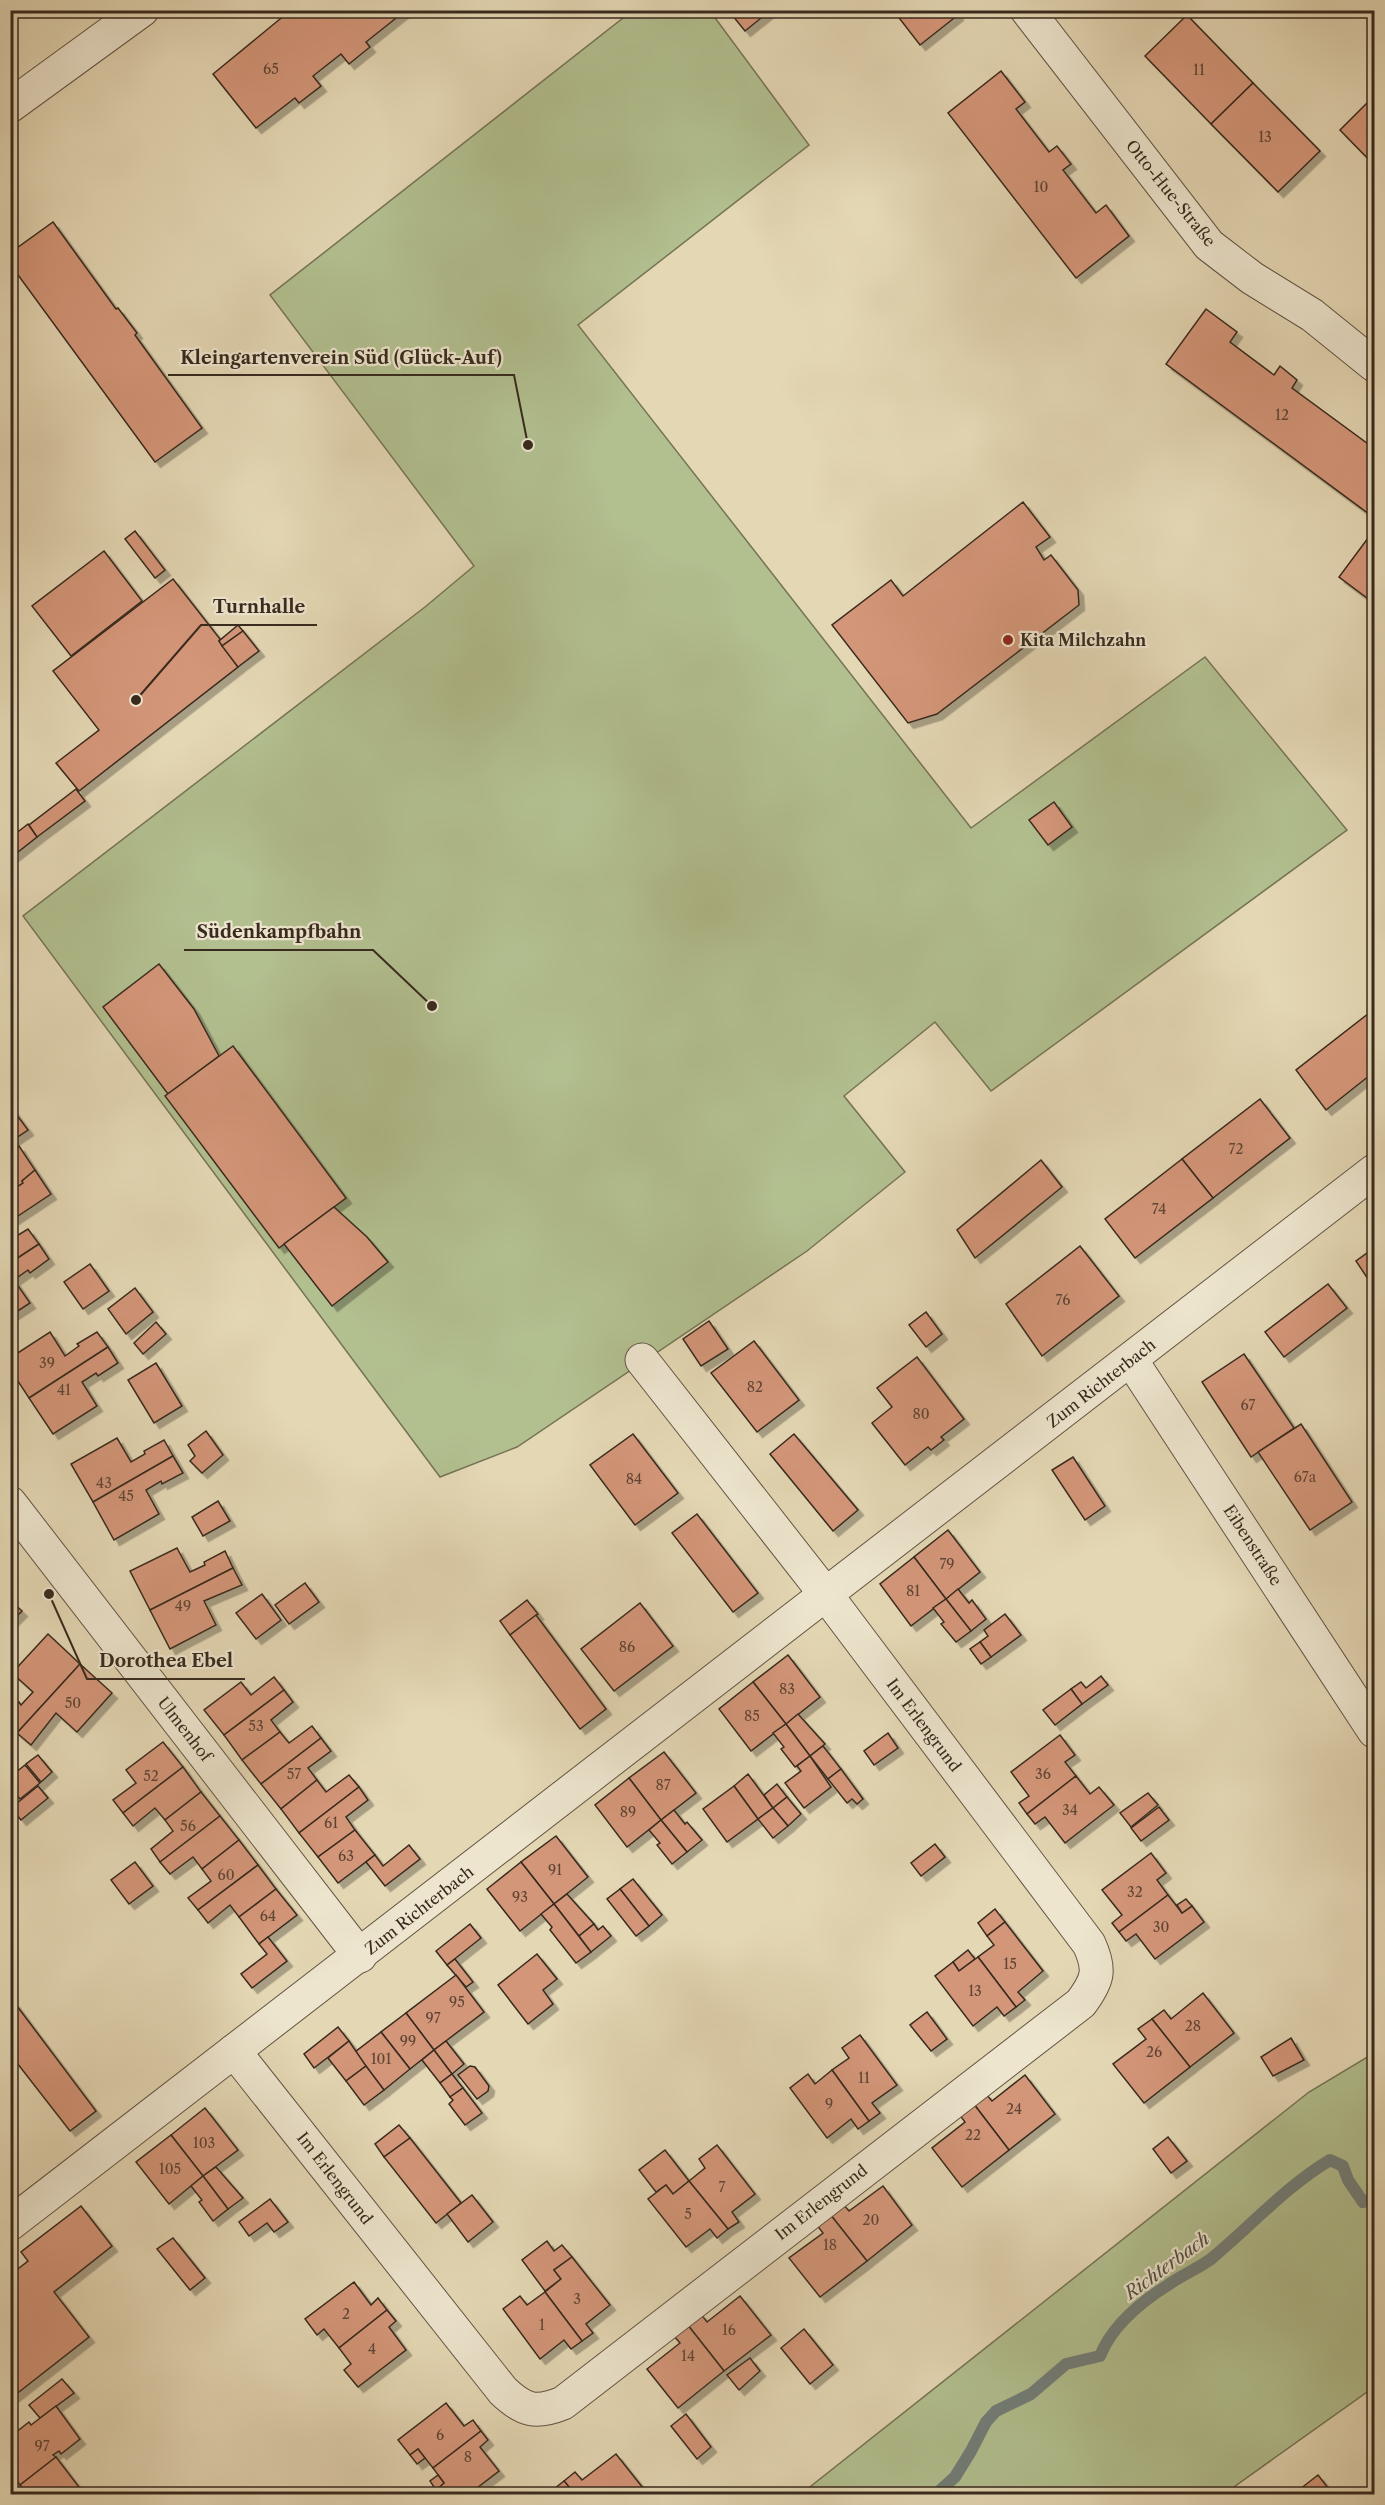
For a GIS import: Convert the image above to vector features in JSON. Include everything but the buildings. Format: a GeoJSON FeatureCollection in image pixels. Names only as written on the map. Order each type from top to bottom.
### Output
{"type":"FeatureCollection","features":[{"type":"Feature","properties":{"kind":"street"},"geometry":{"type":"LineString","coordinates":[[10,106],[142,10]]}},
{"type":"Feature","properties":{"kind":"street","name":"Otto-Hue-Straße"},"geometry":{"type":"LineString","coordinates":[[1027,10],[1209,245],[1252,278],[1312,315],[1374,365]]}},
{"type":"Feature","properties":{"kind":"street","name":"Zum Richterbach"},"geometry":{"type":"LineString","coordinates":[[10,2224],[827,1596],[1374,1171]]}},
{"type":"Feature","properties":{"kind":"street"},"geometry":{"type":"LineString","coordinates":[[642,1360],[827,1596]]}},
{"type":"Feature","properties":{"kind":"street","name":"Eibenstraße"},"geometry":{"type":"LineString","coordinates":[[1131,1360],[1374,1731]]}},
{"type":"Feature","properties":{"kind":"street","name":"Ulmenhof"},"geometry":{"type":"LineString","coordinates":[[10,1503],[360,1956]]}},
{"type":"Feature","properties":{"kind":"street","name":"Im Erlengrund"},"geometry":{"type":"LineString","coordinates":[[234,2051],[503,2391],[516,2403],[531,2410],[550,2408],[563,2403],[1081,2003],[1091,1989],[1097,1974],[1095,1958],[1089,1944],[827,1596]]}},
{"type":"Feature","properties":{"kind":"green space"},"geometry":{"type":"Polygon","coordinates":[[[632,11],[710,11],[809,145],[578,325],[971,828],[1205,657],[1347,830],[991,1091],[935,1022],[844,1096],[905,1172],[807,1251],[517,1447],[440,1477],[23,916],[425,607],[474,566],[270,295],[632,11]]]}},
{"type":"Feature","properties":{"kind":"green space"},"geometry":{"type":"Polygon","coordinates":[[[1374,2053],[1374,2387],[1224,2494],[801,2494],[1309,2092],[1374,2053]]]}},
{"type":"Feature","properties":{"kind":"waterway","name":"Richterbach"},"geometry":{"type":"LineString","coordinates":[[936,2494],[955,2477],[986,2422],[996,2411],[1031,2394],[1066,2364],[1100,2356],[1112,2335],[1138,2307],[1173,2281],[1211,2259],[1283,2194],[1330,2160],[1343,2166],[1348,2180],[1363,2202],[1374,2198]]}},
{"type":"Feature","properties":{"kind":"place","name":"Kleingartenverein Süd (Glück-Auf)"},"geometry":{"type":"Point","coordinates":[528,445]}},
{"type":"Feature","properties":{"kind":"place","name":"Kita Milchzahn"},"geometry":{"type":"Point","coordinates":[1008,640]}},
{"type":"Feature","properties":{"kind":"place","name":"Turnhalle"},"geometry":{"type":"Point","coordinates":[136,700]}},
{"type":"Feature","properties":{"kind":"place","name":"Südenkampfbahn"},"geometry":{"type":"Point","coordinates":[432,1006]}},
{"type":"Feature","properties":{"kind":"place","name":"Dorothea Ebel"},"geometry":{"type":"Point","coordinates":[49,1594]}}]}
